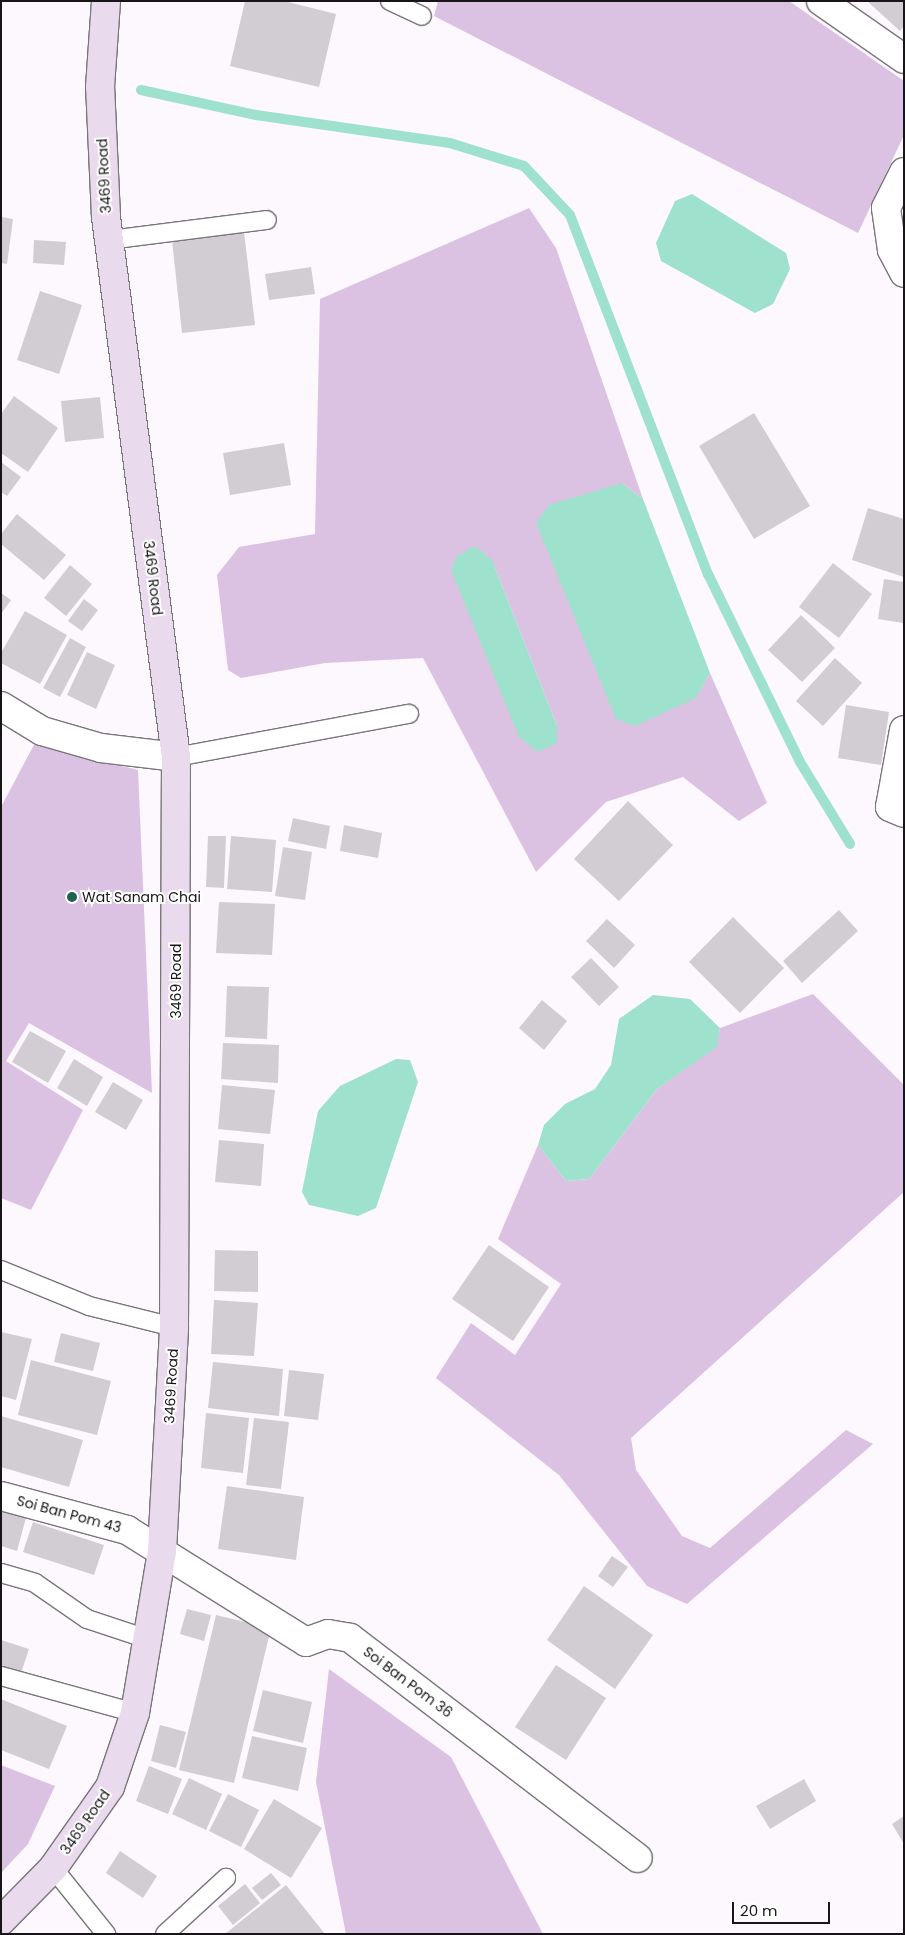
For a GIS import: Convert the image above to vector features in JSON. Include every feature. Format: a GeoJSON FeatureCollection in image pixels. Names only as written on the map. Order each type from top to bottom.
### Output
{"type":"FeatureCollection","features":[{"type":"Feature","properties":{"kind":"street","name":"3469 Road"},"geometry":{"type":"LineString","coordinates":[[1,1920],[53,1868],[110,1787],[135,1712],[150,1640],[162,1551],[174,1327],[176,757],[108,240],[100,87],[106,1]]}},
{"type":"Feature","properties":{"kind":"street"},"geometry":{"type":"LineString","coordinates":[[821,1],[904,59]]}},
{"type":"Feature","properties":{"kind":"street"},"geometry":{"type":"LineString","coordinates":[[904,172],[886,208],[892,250],[904,273]]}},
{"type":"Feature","properties":{"kind":"street"},"geometry":{"type":"LineString","coordinates":[[1,706],[42,731],[101,748],[176,757]]}},
{"type":"Feature","properties":{"kind":"street"},"geometry":{"type":"LineString","coordinates":[[904,730],[890,807],[904,813]]}},
{"type":"Feature","properties":{"kind":"street","name":"Soi Ban Pom 43"},"geometry":{"type":"LineString","coordinates":[[1,1496],[127,1530],[162,1551]]}},
{"type":"Feature","properties":{"kind":"street","name":"Soi Ban Pom 36"},"geometry":{"type":"LineString","coordinates":[[162,1551],[306,1642],[328,1634],[350,1638],[638,1858]]}},
{"type":"Feature","properties":{"kind":"lane"},"geometry":{"type":"LineString","coordinates":[[390,1],[422,16]]}},
{"type":"Feature","properties":{"kind":"lane"},"geometry":{"type":"LineString","coordinates":[[108,240],[267,220]]}},
{"type":"Feature","properties":{"kind":"lane"},"geometry":{"type":"LineString","coordinates":[[176,757],[408,714]]}},
{"type":"Feature","properties":{"kind":"lane"},"geometry":{"type":"LineString","coordinates":[[1,1270],[90,1306],[174,1327]]}},
{"type":"Feature","properties":{"kind":"lane"},"geometry":{"type":"LineString","coordinates":[[1,1573],[35,1583],[87,1619],[150,1640]]}},
{"type":"Feature","properties":{"kind":"lane"},"geometry":{"type":"LineString","coordinates":[[1,1676],[135,1712]]}},
{"type":"Feature","properties":{"kind":"lane"},"geometry":{"type":"LineString","coordinates":[[53,1868],[106,1934]]}},
{"type":"Feature","properties":{"kind":"lane"},"geometry":{"type":"LineString","coordinates":[[165,1934],[226,1878]]}},
{"type":"Feature","properties":{"kind":"shaded area"},"geometry":{"type":"Polygon","coordinates":[[[438,1],[789,1],[904,81],[904,135],[858,233],[434,16],[438,1]]]}},
{"type":"Feature","properties":{"kind":"shaded area"},"geometry":{"type":"Polygon","coordinates":[[[692,194],[786,253],[790,269],[773,304],[755,313],[661,261],[656,243],[675,201],[692,194]]]}},
{"type":"Feature","properties":{"kind":"shaded area"},"geometry":{"type":"Polygon","coordinates":[[[529,208],[556,248],[643,499],[622,483],[695,699],[710,673],[767,803],[739,821],[683,777],[606,802],[536,872],[423,658],[325,663],[241,678],[228,670],[217,575],[239,547],[315,534],[320,299],[529,208]],[[492,560],[557,743],[557,726],[492,560]]]}},
{"type":"Feature","properties":{"kind":"shaded area"},"geometry":{"type":"Polygon","coordinates":[[[622,483],[643,499],[710,673],[696,698],[635,726],[616,719],[536,523],[549,505],[622,483]]]}},
{"type":"Feature","properties":{"kind":"shaded area"},"geometry":{"type":"Polygon","coordinates":[[[475,546],[492,560],[557,726],[557,743],[538,752],[519,737],[451,570],[457,556],[475,546]]]}},
{"type":"Feature","properties":{"kind":"shaded area","name":"Wat Sanam Chai"},"geometry":{"type":"Polygon","coordinates":[[[37,739],[57,750],[138,770],[152,1093],[29,1023],[6,1061],[83,1110],[31,1210],[1,1198],[1,807],[37,739]]]}},
{"type":"Feature","properties":{"kind":"shaded area"},"geometry":{"type":"Polygon","coordinates":[[[813,994],[904,1085],[904,1192],[631,1438],[636,1470],[682,1536],[710,1548],[846,1430],[873,1444],[687,1604],[647,1586],[559,1475],[436,1378],[471,1323],[515,1355],[561,1284],[498,1239],[538,1145],[566,1181],[589,1179],[657,1089],[716,1047],[720,1028],[813,994]]]}},
{"type":"Feature","properties":{"kind":"shaded area"},"geometry":{"type":"Polygon","coordinates":[[[653,995],[690,999],[720,1028],[717,1047],[657,1089],[589,1179],[566,1181],[538,1145],[544,1125],[565,1104],[595,1089],[611,1065],[619,1019],[653,995]]]}},
{"type":"Feature","properties":{"kind":"shaded area"},"geometry":{"type":"Polygon","coordinates":[[[396,1059],[410,1060],[418,1082],[376,1208],[358,1216],[309,1205],[302,1192],[318,1111],[340,1086],[396,1059]]]}},
{"type":"Feature","properties":{"kind":"shaded area"},"geometry":{"type":"Polygon","coordinates":[[[329,1669],[451,1757],[543,1934],[346,1934],[316,1782],[329,1669]]]}},
{"type":"Feature","properties":{"kind":"shaded area"},"geometry":{"type":"Polygon","coordinates":[[[1,1765],[55,1786],[28,1844],[1,1873],[1,1765]]]}},
{"type":"Feature","properties":{"kind":"building"},"geometry":{"type":"Polygon","coordinates":[[[245,1],[284,1],[336,14],[319,87],[230,66],[245,1]]]}},
{"type":"Feature","properties":{"kind":"building"},"geometry":{"type":"Polygon","coordinates":[[[867,1],[904,1],[904,26],[900,31],[867,1]]]}},
{"type":"Feature","properties":{"kind":"building"},"geometry":{"type":"Polygon","coordinates":[[[1,217],[13,219],[7,264],[1,263],[1,217]]]}},
{"type":"Feature","properties":{"kind":"building"},"geometry":{"type":"Polygon","coordinates":[[[244,232],[255,325],[182,333],[172,240],[244,232]]]}},
{"type":"Feature","properties":{"kind":"building"},"geometry":{"type":"Polygon","coordinates":[[[34,240],[66,242],[64,265],[33,263],[34,240]]]}},
{"type":"Feature","properties":{"kind":"building"},"geometry":{"type":"Polygon","coordinates":[[[311,267],[315,294],[269,300],[265,274],[311,267]]]}},
{"type":"Feature","properties":{"kind":"building"},"geometry":{"type":"Polygon","coordinates":[[[40,291],[82,305],[59,374],[17,360],[40,291]]]}},
{"type":"Feature","properties":{"kind":"building"},"geometry":{"type":"Polygon","coordinates":[[[14,396],[58,428],[28,472],[1,453],[1,414],[14,396]]]}},
{"type":"Feature","properties":{"kind":"building"},"geometry":{"type":"Polygon","coordinates":[[[100,397],[104,438],[65,442],[61,401],[100,397]]]}},
{"type":"Feature","properties":{"kind":"building"},"geometry":{"type":"Polygon","coordinates":[[[754,413],[810,506],[754,539],[699,446],[754,413]]]}},
{"type":"Feature","properties":{"kind":"building"},"geometry":{"type":"Polygon","coordinates":[[[284,443],[291,485],[230,495],[223,453],[284,443]]]}},
{"type":"Feature","properties":{"kind":"building"},"geometry":{"type":"Polygon","coordinates":[[[1,462],[21,477],[7,496],[1,492],[1,462]]]}},
{"type":"Feature","properties":{"kind":"building"},"geometry":{"type":"Polygon","coordinates":[[[868,508],[904,519],[904,577],[852,560],[868,508]]]}},
{"type":"Feature","properties":{"kind":"building"},"geometry":{"type":"Polygon","coordinates":[[[17,514],[66,555],[44,580],[1,544],[1,534],[17,514]]]}},
{"type":"Feature","properties":{"kind":"building"},"geometry":{"type":"Polygon","coordinates":[[[833,563],[872,594],[839,638],[799,607],[833,563]]]}},
{"type":"Feature","properties":{"kind":"building"},"geometry":{"type":"Polygon","coordinates":[[[70,565],[92,584],[66,616],[44,598],[70,565]]]}},
{"type":"Feature","properties":{"kind":"building"},"geometry":{"type":"Polygon","coordinates":[[[884,579],[904,582],[903,623],[878,619],[884,579]]]}},
{"type":"Feature","properties":{"kind":"building"},"geometry":{"type":"Polygon","coordinates":[[[1,593],[11,600],[1,614],[1,593]]]}},
{"type":"Feature","properties":{"kind":"building"},"geometry":{"type":"Polygon","coordinates":[[[84,599],[98,610],[82,631],[68,621],[84,599]]]}},
{"type":"Feature","properties":{"kind":"building"},"geometry":{"type":"Polygon","coordinates":[[[25,611],[67,635],[40,684],[1,663],[1,653],[25,611]]]}},
{"type":"Feature","properties":{"kind":"building"},"geometry":{"type":"Polygon","coordinates":[[[801,615],[835,648],[802,682],[768,650],[801,615]]]}},
{"type":"Feature","properties":{"kind":"building"},"geometry":{"type":"Polygon","coordinates":[[[70,638],[86,647],[60,697],[43,688],[70,638]]]}},
{"type":"Feature","properties":{"kind":"building"},"geometry":{"type":"Polygon","coordinates":[[[87,652],[115,665],[96,709],[67,695],[87,652]]]}},
{"type":"Feature","properties":{"kind":"building"},"geometry":{"type":"Polygon","coordinates":[[[835,658],[862,683],[823,726],[796,701],[835,658]]]}},
{"type":"Feature","properties":{"kind":"building"},"geometry":{"type":"Polygon","coordinates":[[[846,705],[889,712],[881,765],[838,758],[846,705]]]}},
{"type":"Feature","properties":{"kind":"building"},"geometry":{"type":"Polygon","coordinates":[[[628,801],[673,845],[619,901],[574,859],[628,801]]]}},
{"type":"Feature","properties":{"kind":"building"},"geometry":{"type":"Polygon","coordinates":[[[293,818],[330,826],[326,849],[288,841],[293,818]]]}},
{"type":"Feature","properties":{"kind":"building"},"geometry":{"type":"Polygon","coordinates":[[[344,825],[382,833],[378,858],[340,851],[344,825]]]}},
{"type":"Feature","properties":{"kind":"building"},"geometry":{"type":"Polygon","coordinates":[[[208,836],[226,836],[224,888],[206,887],[208,836]]]}},
{"type":"Feature","properties":{"kind":"building"},"geometry":{"type":"Polygon","coordinates":[[[231,836],[276,840],[272,892],[227,889],[231,836]]]}},
{"type":"Feature","properties":{"kind":"building"},"geometry":{"type":"Polygon","coordinates":[[[283,847],[312,852],[305,900],[275,896],[283,847]]]}},
{"type":"Feature","properties":{"kind":"building"},"geometry":{"type":"Polygon","coordinates":[[[219,902],[275,904],[272,955],[216,953],[219,902]]]}},
{"type":"Feature","properties":{"kind":"building"},"geometry":{"type":"Polygon","coordinates":[[[839,910],[858,931],[802,983],[783,961],[839,910]]]}},
{"type":"Feature","properties":{"kind":"building"},"geometry":{"type":"Polygon","coordinates":[[[733,917],[784,968],[740,1013],[689,962],[733,917]]]}},
{"type":"Feature","properties":{"kind":"building"},"geometry":{"type":"Polygon","coordinates":[[[607,919],[635,945],[614,968],[586,941],[607,919]]]}},
{"type":"Feature","properties":{"kind":"building"},"geometry":{"type":"Polygon","coordinates":[[[591,958],[619,987],[599,1006],[571,977],[591,958]]]}},
{"type":"Feature","properties":{"kind":"building"},"geometry":{"type":"Polygon","coordinates":[[[227,986],[269,987],[267,1039],[225,1037],[227,986]]]}},
{"type":"Feature","properties":{"kind":"building"},"geometry":{"type":"Polygon","coordinates":[[[542,1000],[567,1021],[544,1050],[519,1028],[542,1000]]]}},
{"type":"Feature","properties":{"kind":"building"},"geometry":{"type":"Polygon","coordinates":[[[30,1031],[66,1051],[48,1083],[12,1062],[30,1031]]]}},
{"type":"Feature","properties":{"kind":"building"},"geometry":{"type":"Polygon","coordinates":[[[223,1043],[279,1045],[278,1083],[221,1079],[223,1043]]]}},
{"type":"Feature","properties":{"kind":"building"},"geometry":{"type":"Polygon","coordinates":[[[74,1059],[103,1077],[87,1106],[57,1088],[74,1059]]]}},
{"type":"Feature","properties":{"kind":"building"},"geometry":{"type":"Polygon","coordinates":[[[113,1082],[143,1100],[126,1130],[95,1112],[113,1082]]]}},
{"type":"Feature","properties":{"kind":"building"},"geometry":{"type":"Polygon","coordinates":[[[222,1085],[275,1090],[270,1134],[218,1129],[222,1085]]]}},
{"type":"Feature","properties":{"kind":"building"},"geometry":{"type":"Polygon","coordinates":[[[219,1140],[264,1144],[261,1186],[215,1182],[219,1140]]]}},
{"type":"Feature","properties":{"kind":"building"},"geometry":{"type":"Polygon","coordinates":[[[489,1245],[549,1287],[513,1341],[452,1299],[489,1245]]]}},
{"type":"Feature","properties":{"kind":"building"},"geometry":{"type":"Polygon","coordinates":[[[215,1250],[258,1251],[258,1292],[214,1291],[215,1250]]]}},
{"type":"Feature","properties":{"kind":"building"},"geometry":{"type":"Polygon","coordinates":[[[214,1300],[258,1303],[254,1356],[211,1354],[214,1300]]]}},
{"type":"Feature","properties":{"kind":"building"},"geometry":{"type":"Polygon","coordinates":[[[1,1332],[32,1339],[16,1400],[1,1396],[1,1332]]]}},
{"type":"Feature","properties":{"kind":"building"},"geometry":{"type":"Polygon","coordinates":[[[61,1333],[100,1343],[93,1371],[54,1362],[61,1333]]]}},
{"type":"Feature","properties":{"kind":"building"},"geometry":{"type":"Polygon","coordinates":[[[31,1360],[111,1381],[97,1435],[18,1415],[31,1360]]]}},
{"type":"Feature","properties":{"kind":"building"},"geometry":{"type":"Polygon","coordinates":[[[213,1362],[283,1369],[279,1416],[208,1408],[213,1362]]]}},
{"type":"Feature","properties":{"kind":"building"},"geometry":{"type":"Polygon","coordinates":[[[289,1370],[324,1374],[318,1420],[284,1416],[289,1370]]]}},
{"type":"Feature","properties":{"kind":"building"},"geometry":{"type":"Polygon","coordinates":[[[206,1413],[249,1418],[243,1473],[201,1468],[206,1413]]]}},
{"type":"Feature","properties":{"kind":"building"},"geometry":{"type":"Polygon","coordinates":[[[1,1416],[83,1440],[69,1487],[1,1467],[1,1416]]]}},
{"type":"Feature","properties":{"kind":"building"},"geometry":{"type":"Polygon","coordinates":[[[254,1418],[289,1422],[281,1489],[246,1485],[254,1418]]]}},
{"type":"Feature","properties":{"kind":"building"},"geometry":{"type":"Polygon","coordinates":[[[227,1486],[304,1497],[296,1560],[218,1549],[227,1486]]]}},
{"type":"Feature","properties":{"kind":"building"},"geometry":{"type":"Polygon","coordinates":[[[1,1506],[27,1514],[17,1551],[1,1546],[1,1506]]]}},
{"type":"Feature","properties":{"kind":"building"},"geometry":{"type":"Polygon","coordinates":[[[33,1522],[104,1545],[94,1575],[23,1552],[33,1522]]]}},
{"type":"Feature","properties":{"kind":"building"},"geometry":{"type":"Polygon","coordinates":[[[612,1556],[628,1567],[613,1587],[598,1576],[612,1556]]]}},
{"type":"Feature","properties":{"kind":"building"},"geometry":{"type":"Polygon","coordinates":[[[584,1586],[653,1635],[615,1689],[547,1640],[584,1586]]]}},
{"type":"Feature","properties":{"kind":"building"},"geometry":{"type":"Polygon","coordinates":[[[187,1609],[211,1615],[204,1641],[180,1634],[187,1609]]]}},
{"type":"Feature","properties":{"kind":"building"},"geometry":{"type":"Polygon","coordinates":[[[216,1615],[271,1628],[234,1783],[179,1770],[216,1615]]]}},
{"type":"Feature","properties":{"kind":"building"},"geometry":{"type":"Polygon","coordinates":[[[1,1640],[29,1649],[21,1673],[1,1667],[1,1640]]]}},
{"type":"Feature","properties":{"kind":"building"},"geometry":{"type":"Polygon","coordinates":[[[556,1665],[606,1698],[566,1760],[515,1727],[556,1665]]]}},
{"type":"Feature","properties":{"kind":"building"},"geometry":{"type":"Polygon","coordinates":[[[263,1690],[312,1702],[303,1743],[253,1731],[263,1690]]]}},
{"type":"Feature","properties":{"kind":"building"},"geometry":{"type":"Polygon","coordinates":[[[1,1699],[67,1726],[49,1769],[1,1750],[1,1699]]]}},
{"type":"Feature","properties":{"kind":"building"},"geometry":{"type":"Polygon","coordinates":[[[160,1725],[186,1732],[176,1768],[151,1761],[160,1725]]]}},
{"type":"Feature","properties":{"kind":"building"},"geometry":{"type":"Polygon","coordinates":[[[252,1736],[307,1748],[298,1791],[242,1778],[252,1736]]]}},
{"type":"Feature","properties":{"kind":"building"},"geometry":{"type":"Polygon","coordinates":[[[149,1766],[182,1779],[168,1814],[136,1801],[149,1766]]]}},
{"type":"Feature","properties":{"kind":"building"},"geometry":{"type":"Polygon","coordinates":[[[189,1778],[222,1794],[206,1830],[172,1814],[189,1778]]]}},
{"type":"Feature","properties":{"kind":"building"},"geometry":{"type":"Polygon","coordinates":[[[804,1779],[816,1801],[770,1829],[756,1806],[804,1779]]]}},
{"type":"Feature","properties":{"kind":"building"},"geometry":{"type":"Polygon","coordinates":[[[228,1794],[259,1810],[241,1847],[209,1831],[228,1794]]]}},
{"type":"Feature","properties":{"kind":"building"},"geometry":{"type":"Polygon","coordinates":[[[274,1799],[322,1828],[291,1878],[244,1849],[274,1799]]]}},
{"type":"Feature","properties":{"kind":"building"},"geometry":{"type":"Polygon","coordinates":[[[904,1816],[904,1844],[892,1824],[904,1816]]]}},
{"type":"Feature","properties":{"kind":"building"},"geometry":{"type":"Polygon","coordinates":[[[120,1851],[157,1876],[143,1898],[106,1873],[120,1851]]]}},
{"type":"Feature","properties":{"kind":"building"},"geometry":{"type":"Polygon","coordinates":[[[271,1873],[281,1885],[262,1900],[252,1888],[271,1873]]]}},
{"type":"Feature","properties":{"kind":"building"},"geometry":{"type":"Polygon","coordinates":[[[245,1884],[260,1903],[233,1925],[218,1906],[245,1884]]]}},
{"type":"Feature","properties":{"kind":"building"},"geometry":{"type":"Polygon","coordinates":[[[286,1885],[325,1934],[225,1934],[286,1885]]]}},
{"type":"Feature","properties":{"kind":"waterway"},"geometry":{"type":"LineString","coordinates":[[141,90],[256,115],[450,143],[524,166],[570,215],[708,574],[800,762],[850,844]]}},
{"type":"Feature","properties":{"kind":"place","name":"Wat Sanam Chai"},"geometry":{"type":"Point","coordinates":[72,897]}}]}
